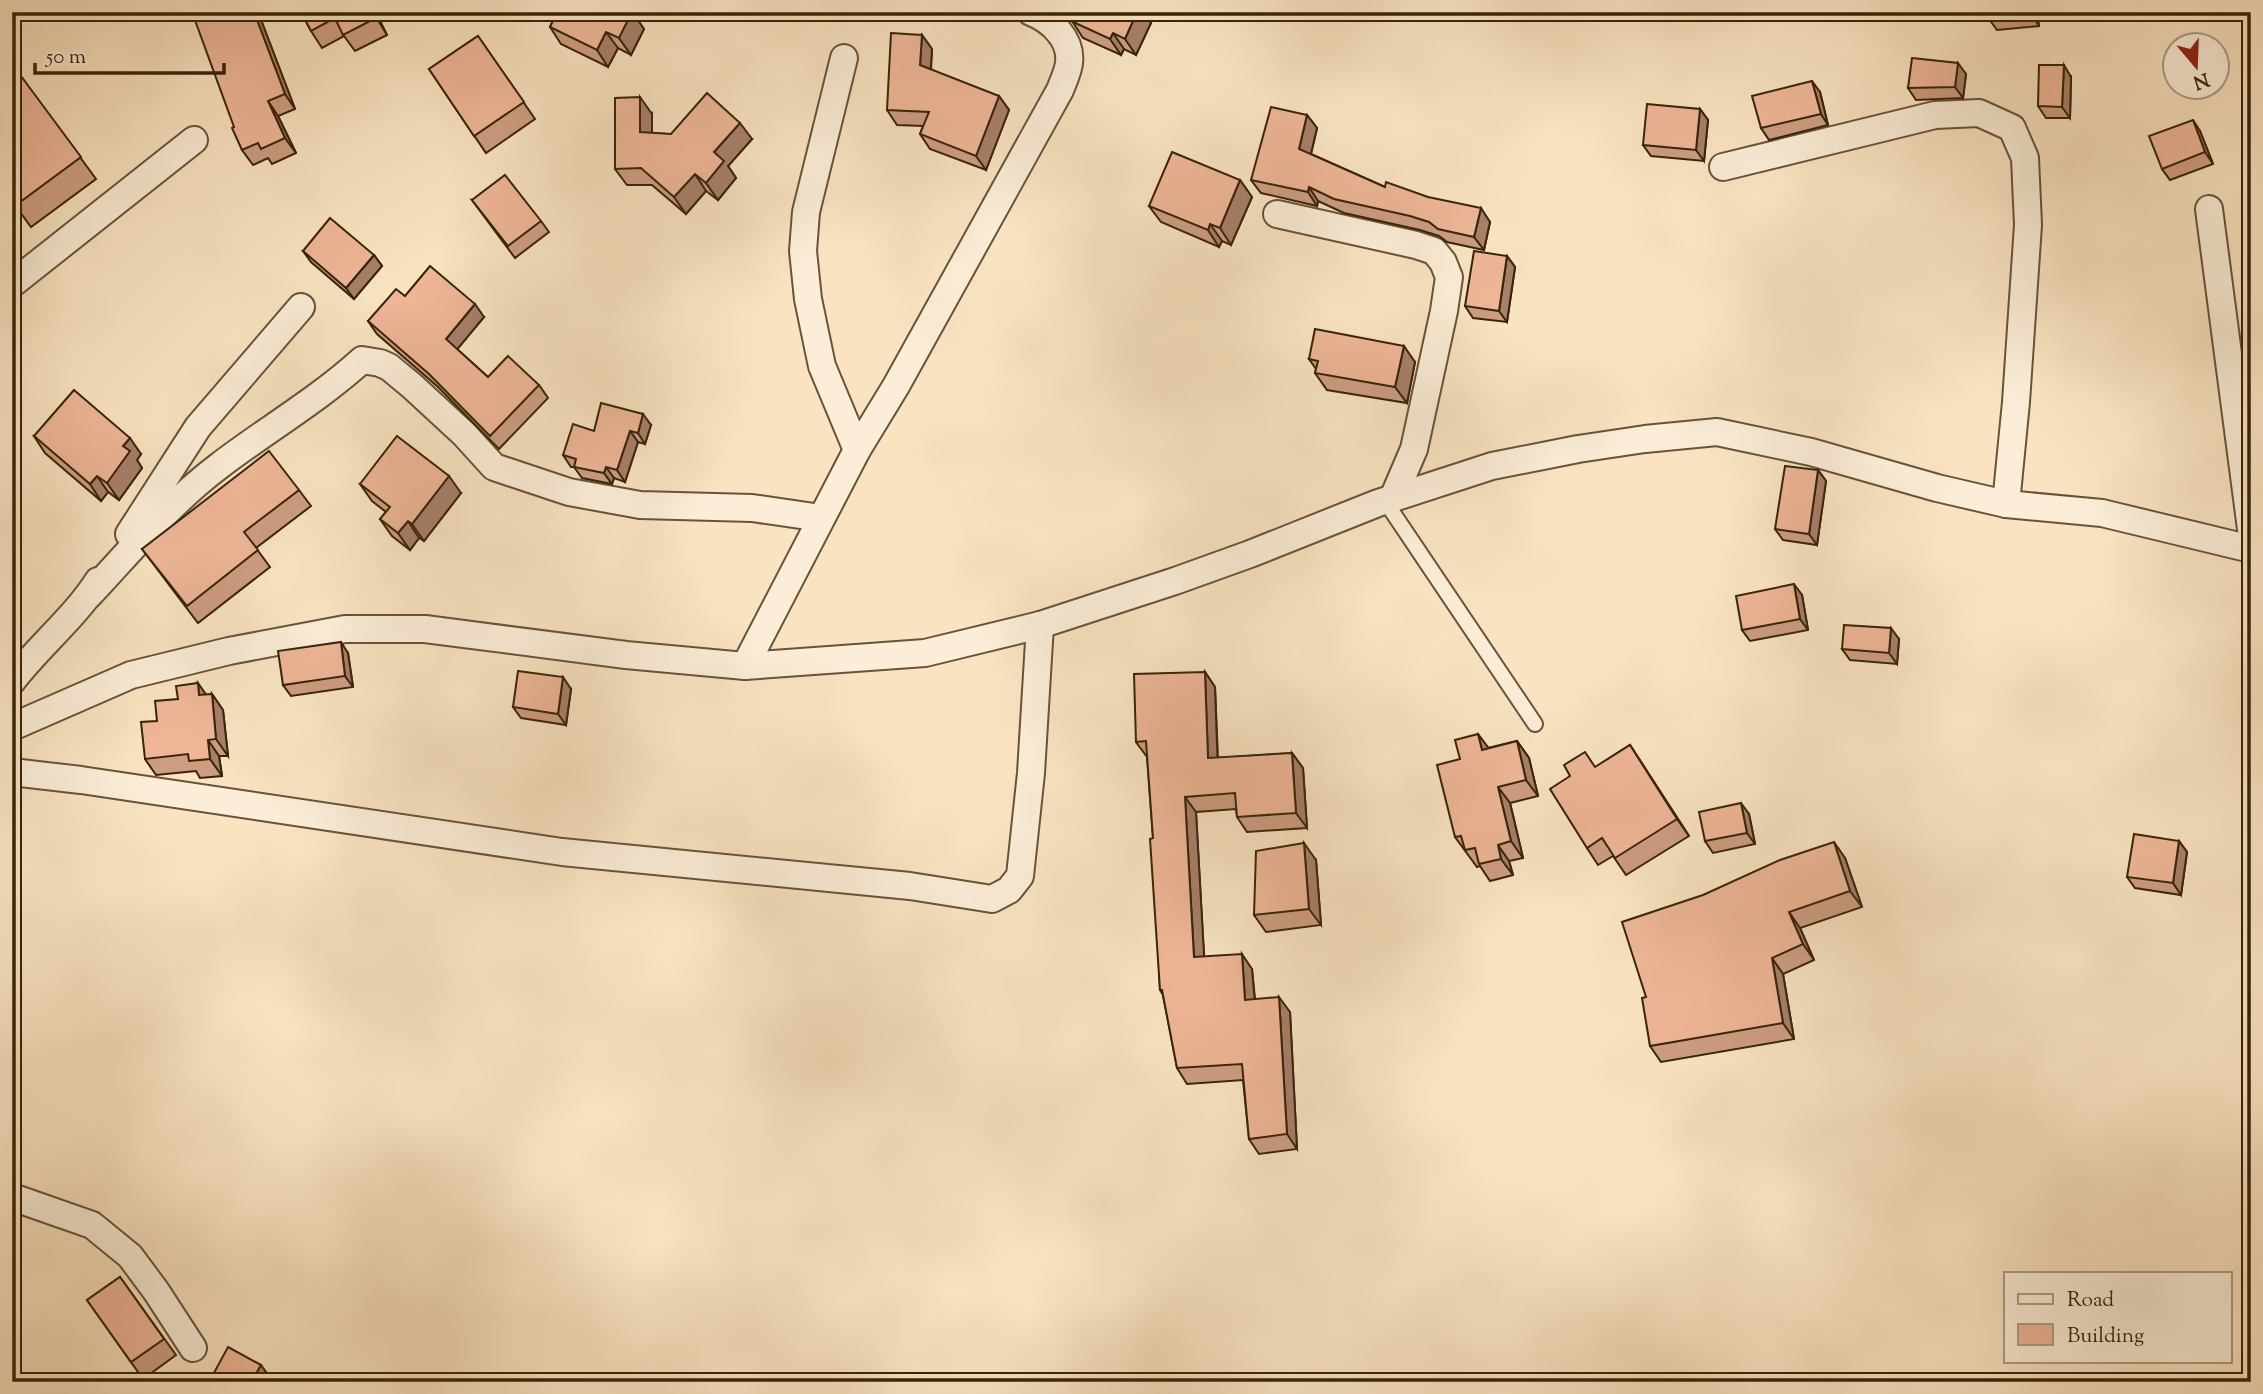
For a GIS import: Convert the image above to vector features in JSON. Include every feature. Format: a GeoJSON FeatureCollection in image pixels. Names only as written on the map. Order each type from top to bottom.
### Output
{"type":"FeatureCollection","features":[{"type":"Feature","properties":{"kind":"street"},"geometry":{"type":"LineString","coordinates":[[745,666],[858,450],[1060,90],[1069,62],[1067,46],[1061,33],[1042,17],[1031,12]]}},
{"type":"Feature","properties":{"kind":"street"},"geometry":{"type":"LineString","coordinates":[[844,58],[806,212],[803,251],[807,299],[822,366],[858,450]]}},
{"type":"Feature","properties":{"kind":"street"},"geometry":{"type":"LineString","coordinates":[[1723,167],[1935,115],[1979,113],[2012,128],[2025,158],[2028,225],[2006,504]]}},
{"type":"Feature","properties":{"kind":"street"},"geometry":{"type":"LineString","coordinates":[[12,284],[194,140]]}},
{"type":"Feature","properties":{"kind":"street"},"geometry":{"type":"LineString","coordinates":[[2208,209],[2251,529]]}},
{"type":"Feature","properties":{"kind":"street"},"geometry":{"type":"LineString","coordinates":[[1277,214],[1434,251],[1449,276],[1414,449],[1389,499]]}},
{"type":"Feature","properties":{"kind":"street"},"geometry":{"type":"LineString","coordinates":[[89,595],[198,426],[301,307]]}},
{"type":"Feature","properties":{"kind":"street"},"geometry":{"type":"LineString","coordinates":[[12,681],[34,653],[175,503],[218,467],[342,379],[362,360],[380,363],[412,386],[494,467],[569,492],[640,505],[752,508],[821,518]]}},
{"type":"Feature","properties":{"kind":"street"},"geometry":{"type":"LineString","coordinates":[[12,727],[131,675],[229,651],[345,629],[425,629],[626,655],[745,666],[925,653],[1040,625],[1250,554],[1389,499],[1492,466],[1578,449],[1717,432],[1811,452],[1937,488],[2006,504],[2102,513],[2251,549]]}},
{"type":"Feature","properties":{"kind":"street"},"geometry":{"type":"LineString","coordinates":[[12,772],[562,852],[910,887],[992,899],[1009,890],[1020,876],[1031,773],[1040,625]]}},
{"type":"Feature","properties":{"kind":"street"},"geometry":{"type":"LineString","coordinates":[[12,1196],[92,1225],[130,1256],[193,1348]]}},
{"type":"Feature","properties":{"kind":"lane"},"geometry":{"type":"LineString","coordinates":[[1389,499],[1535,724]]}},
{"type":"Feature","properties":{"kind":"building"},"geometry":{"type":"Polygon","coordinates":[[[192,12],[254,12],[285,94],[268,101],[285,138],[261,149],[258,143],[242,150],[192,12]]]}},
{"type":"Feature","properties":{"kind":"building"},"geometry":{"type":"Polygon","coordinates":[[[301,12],[373,12],[376,18],[343,35],[335,18],[311,31],[301,12]]]}},
{"type":"Feature","properties":{"kind":"building"},"geometry":{"type":"Polygon","coordinates":[[[557,12],[632,12],[619,38],[606,32],[597,50],[550,27],[557,12]]]}},
{"type":"Feature","properties":{"kind":"building"},"geometry":{"type":"Polygon","coordinates":[[[1070,12],[1137,12],[1125,39],[1113,33],[1110,39],[1071,21],[1075,14],[1070,12]]]}},
{"type":"Feature","properties":{"kind":"building"},"geometry":{"type":"Polygon","coordinates":[[[1988,12],[2031,12],[2031,14],[1989,19],[1988,12]]]}},
{"type":"Feature","properties":{"kind":"building"},"geometry":{"type":"Polygon","coordinates":[[[891,33],[922,35],[920,65],[999,96],[976,156],[920,134],[929,112],[887,110],[891,33]]]}},
{"type":"Feature","properties":{"kind":"building"},"geometry":{"type":"Polygon","coordinates":[[[478,36],[524,102],[474,136],[429,69],[478,36]]]}},
{"type":"Feature","properties":{"kind":"building"},"geometry":{"type":"Polygon","coordinates":[[[1912,58],[1958,63],[1955,87],[1908,88],[1912,58]]]}},
{"type":"Feature","properties":{"kind":"building"},"geometry":{"type":"Polygon","coordinates":[[[12,64],[81,157],[16,205],[12,200],[12,64]]]}},
{"type":"Feature","properties":{"kind":"building"},"geometry":{"type":"Polygon","coordinates":[[[2039,65],[2064,65],[2062,107],[2038,106],[2039,65]]]}},
{"type":"Feature","properties":{"kind":"building"},"geometry":{"type":"Polygon","coordinates":[[[1812,81],[1821,114],[1761,128],[1752,96],[1812,81]]]}},
{"type":"Feature","properties":{"kind":"building"},"geometry":{"type":"Polygon","coordinates":[[[707,93],[740,123],[714,152],[724,161],[706,183],[695,174],[674,197],[641,168],[615,169],[615,98],[640,97],[640,132],[671,134],[707,93]]]}},
{"type":"Feature","properties":{"kind":"building"},"geometry":{"type":"Polygon","coordinates":[[[1647,104],[1700,109],[1696,150],[1643,145],[1647,104]]]}},
{"type":"Feature","properties":{"kind":"building"},"geometry":{"type":"Polygon","coordinates":[[[1271,107],[1307,115],[1299,149],[1385,187],[1386,182],[1428,197],[1481,208],[1474,237],[1438,229],[1429,222],[1410,216],[1334,199],[1309,187],[1308,192],[1251,180],[1271,107]]]}},
{"type":"Feature","properties":{"kind":"building"},"geometry":{"type":"Polygon","coordinates":[[[2193,120],[2205,152],[2162,169],[2149,136],[2193,120]]]}},
{"type":"Feature","properties":{"kind":"building"},"geometry":{"type":"Polygon","coordinates":[[[1172,152],[1240,180],[1220,228],[1210,224],[1208,230],[1149,206],[1172,152]]]}},
{"type":"Feature","properties":{"kind":"building"},"geometry":{"type":"Polygon","coordinates":[[[505,175],[541,221],[508,246],[472,200],[505,175]]]}},
{"type":"Feature","properties":{"kind":"building"},"geometry":{"type":"Polygon","coordinates":[[[330,218],[374,255],[346,288],[303,251],[330,218]]]}},
{"type":"Feature","properties":{"kind":"building"},"geometry":{"type":"Polygon","coordinates":[[[1474,251],[1507,256],[1499,311],[1465,306],[1474,251]]]}},
{"type":"Feature","properties":{"kind":"building"},"geometry":{"type":"Polygon","coordinates":[[[430,266],[475,304],[446,339],[488,377],[508,356],[539,385],[490,436],[429,374],[368,321],[396,289],[405,296],[430,266]]]}},
{"type":"Feature","properties":{"kind":"building"},"geometry":{"type":"Polygon","coordinates":[[[1315,329],[1404,346],[1395,387],[1315,373],[1318,361],[1309,359],[1315,329]]]}},
{"type":"Feature","properties":{"kind":"building"},"geometry":{"type":"Polygon","coordinates":[[[74,390],[130,438],[123,446],[130,451],[107,483],[97,476],[90,484],[34,436],[74,390]]]}},
{"type":"Feature","properties":{"kind":"building"},"geometry":{"type":"Polygon","coordinates":[[[601,403],[643,414],[638,433],[630,431],[617,470],[606,467],[604,473],[574,467],[576,459],[563,455],[573,424],[594,431],[601,403]]]}},
{"type":"Feature","properties":{"kind":"building"},"geometry":{"type":"Polygon","coordinates":[[[397,436],[449,476],[412,524],[408,521],[398,533],[380,519],[390,507],[360,484],[397,436]]]}},
{"type":"Feature","properties":{"kind":"building"},"geometry":{"type":"Polygon","coordinates":[[[269,451],[299,490],[244,532],[258,550],[187,606],[142,549],[269,451]]]}},
{"type":"Feature","properties":{"kind":"building"},"geometry":{"type":"Polygon","coordinates":[[[1785,466],[1818,470],[1809,534],[1775,529],[1785,466]]]}},
{"type":"Feature","properties":{"kind":"building"},"geometry":{"type":"Polygon","coordinates":[[[1794,584],[1800,619],[1742,630],[1736,596],[1794,584]]]}},
{"type":"Feature","properties":{"kind":"building"},"geometry":{"type":"Polygon","coordinates":[[[1844,625],[1891,628],[1889,653],[1842,649],[1844,625]]]}},
{"type":"Feature","properties":{"kind":"building"},"geometry":{"type":"Polygon","coordinates":[[[341,642],[345,676],[283,685],[278,651],[341,642]]]}},
{"type":"Feature","properties":{"kind":"building"},"geometry":{"type":"Polygon","coordinates":[[[518,671],[563,677],[558,714],[513,707],[518,671]]]}},
{"type":"Feature","properties":{"kind":"building"},"geometry":{"type":"Polygon","coordinates":[[[1205,672],[1208,758],[1292,753],[1296,813],[1237,817],[1235,793],[1185,797],[1194,957],[1242,954],[1245,1000],[1279,997],[1287,1134],[1249,1139],[1242,1064],[1177,1068],[1160,990],[1146,741],[1136,742],[1134,674],[1205,672]]]}},
{"type":"Feature","properties":{"kind":"building"},"geometry":{"type":"Polygon","coordinates":[[[198,683],[199,695],[212,694],[216,739],[208,740],[210,759],[189,761],[188,754],[145,759],[141,722],[157,721],[155,701],[178,699],[176,686],[198,683]]]}},
{"type":"Feature","properties":{"kind":"building"},"geometry":{"type":"Polygon","coordinates":[[[1478,734],[1482,750],[1517,741],[1526,780],[1498,787],[1511,841],[1498,845],[1501,859],[1479,864],[1475,848],[1465,850],[1461,836],[1455,837],[1437,765],[1460,759],[1455,740],[1478,734]]]}},
{"type":"Feature","properties":{"kind":"building"},"geometry":{"type":"Polygon","coordinates":[[[1630,745],[1677,819],[1615,858],[1602,838],[1587,848],[1550,789],[1570,776],[1564,765],[1585,752],[1595,767],[1630,745]]]}},
{"type":"Feature","properties":{"kind":"building"},"geometry":{"type":"Polygon","coordinates":[[[1741,803],[1747,833],[1705,841],[1699,812],[1741,803]]]}},
{"type":"Feature","properties":{"kind":"building"},"geometry":{"type":"Polygon","coordinates":[[[2134,834],[2179,841],[2173,883],[2127,877],[2134,834]]]}},
{"type":"Feature","properties":{"kind":"building"},"geometry":{"type":"Polygon","coordinates":[[[1834,842],[1850,891],[1789,912],[1803,944],[1772,958],[1783,1023],[1650,1046],[1642,998],[1646,997],[1622,922],[1703,895],[1780,860],[1834,842]]]}},
{"type":"Feature","properties":{"kind":"building"},"geometry":{"type":"Polygon","coordinates":[[[1304,843],[1309,909],[1254,915],[1256,851],[1304,843]]]}},
{"type":"Feature","properties":{"kind":"building"},"geometry":{"type":"Polygon","coordinates":[[[120,1277],[164,1339],[131,1362],[87,1300],[120,1277]]]}},
{"type":"Feature","properties":{"kind":"building"},"geometry":{"type":"Polygon","coordinates":[[[228,1347],[261,1365],[251,1382],[209,1382],[228,1347]]]}}]}
